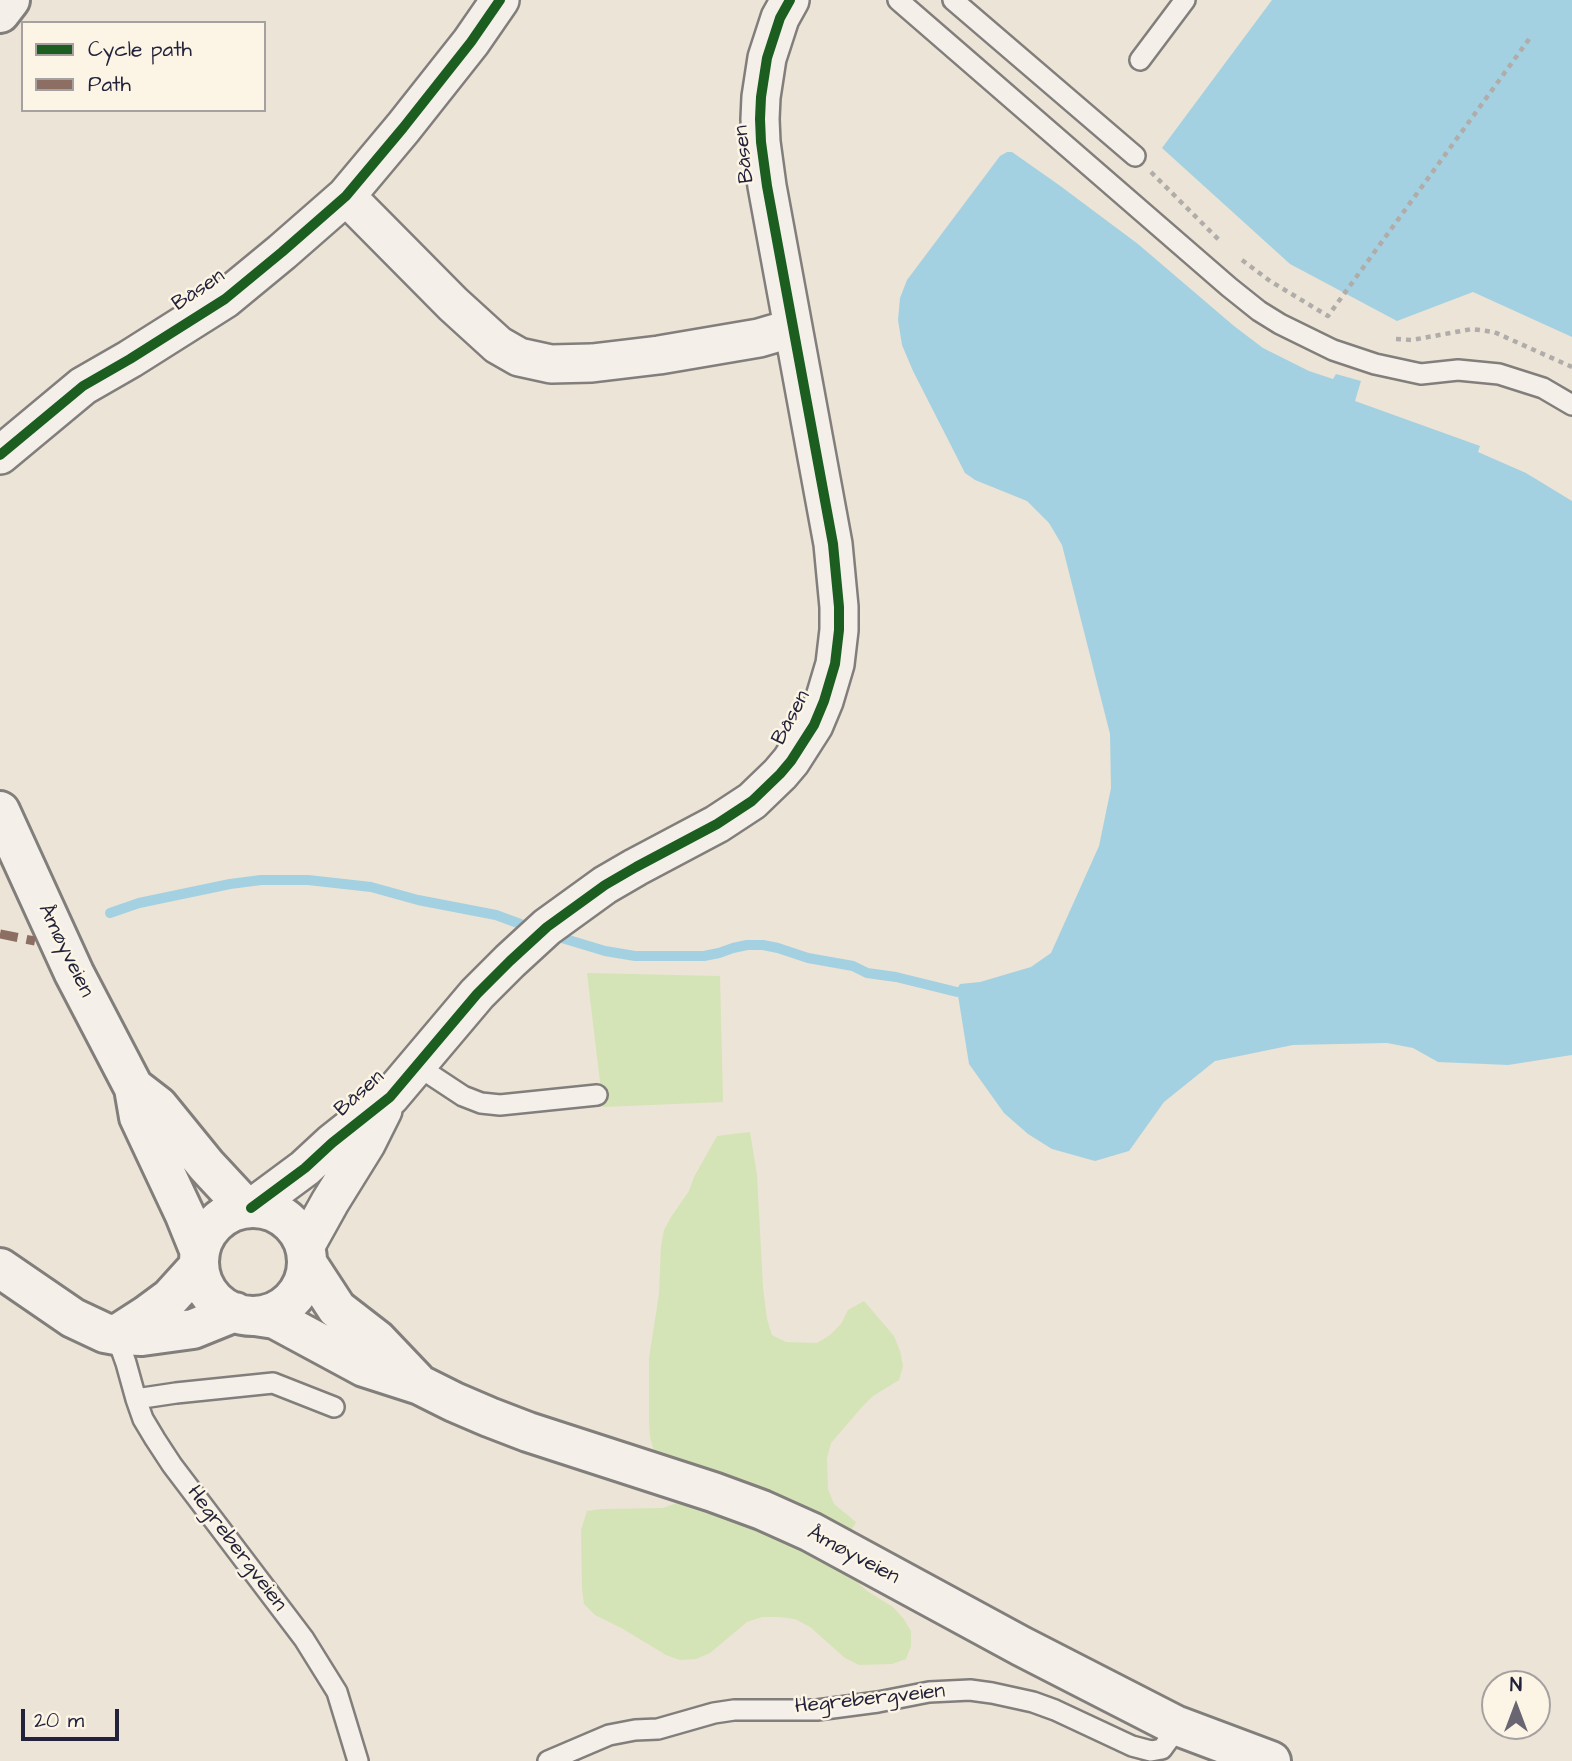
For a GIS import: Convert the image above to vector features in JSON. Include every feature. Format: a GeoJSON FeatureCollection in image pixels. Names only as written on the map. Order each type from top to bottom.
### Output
{"type":"FeatureCollection","features":[{"type":"Feature","properties":{"kind":"main road"},"geometry":{"type":"LineString","coordinates":[[0,13],[10,0]]}},
{"type":"Feature","properties":{"kind":"main road","name":"Åmøyveien"},"geometry":{"type":"LineString","coordinates":[[0,811],[74,972],[134,1088],[139,1117],[185,1215],[200,1259]]}},
{"type":"Feature","properties":{"kind":"main road","name":"Åmøyveien"},"geometry":{"type":"LineString","coordinates":[[134,1088],[158,1106],[206,1164],[248,1208]]}},
{"type":"Feature","properties":{"kind":"main road"},"geometry":{"type":"LineString","coordinates":[[0,1268],[73,1318],[105,1333],[142,1336],[193,1329],[244,1314],[268,1313],[281,1308],[299,1289],[305,1276],[306,1255],[294,1226],[274,1212],[248,1208],[233,1212],[211,1228],[204,1239],[200,1259],[203,1281],[210,1294],[221,1305],[244,1314]]}},
{"type":"Feature","properties":{"kind":"main road","name":"Åmøyveien"},"geometry":{"type":"LineString","coordinates":[[306,1255],[337,1308],[377,1340],[420,1385]]}},
{"type":"Feature","properties":{"kind":"main road"},"geometry":{"type":"LineString","coordinates":[[116,1335],[170,1298],[200,1259]]}},
{"type":"Feature","properties":{"kind":"main road","name":"Åmøyveien"},"geometry":{"type":"LineString","coordinates":[[244,1314],[275,1320],[365,1367],[420,1385],[527,1432],[713,1492],[799,1527],[1175,1725],[1271,1761]]}},
{"type":"Feature","properties":{"kind":"street","name":"Båsen"},"geometry":{"type":"LineString","coordinates":[[0,454],[83,386],[225,299],[346,196],[471,42],[500,0]]}},
{"type":"Feature","properties":{"kind":"street","name":"Båsen"},"geometry":{"type":"LineString","coordinates":[[306,1255],[330,1202],[366,1144],[390,1097],[477,994],[547,927],[605,885],[717,824],[752,801],[791,761],[814,725],[824,701],[835,664],[839,631],[833,544],[761,142],[761,97],[767,58],[780,18],[790,0]]}},
{"type":"Feature","properties":{"kind":"street"},"geometry":{"type":"LineString","coordinates":[[346,196],[453,304],[498,345],[519,357],[551,364],[593,363],[759,338],[793,328]]}},
{"type":"Feature","properties":{"kind":"street","name":"Båsen"},"geometry":{"type":"LineString","coordinates":[[248,1208],[305,1168],[390,1097]]}},
{"type":"Feature","properties":{"kind":"lane"},"geometry":{"type":"LineString","coordinates":[[898,0],[1229,287],[1280,324],[1333,349],[1375,364],[1421,374],[1458,370],[1499,374],[1543,388],[1572,405]]}},
{"type":"Feature","properties":{"kind":"lane"},"geometry":{"type":"LineString","coordinates":[[953,0],[1135,156]]}},
{"type":"Feature","properties":{"kind":"lane"},"geometry":{"type":"LineString","coordinates":[[1140,60],[1185,0]]}},
{"type":"Feature","properties":{"kind":"lane"},"geometry":{"type":"LineString","coordinates":[[416,1065],[463,1096],[481,1103],[500,1105],[597,1095]]}},
{"type":"Feature","properties":{"kind":"lane","name":"Hegrebergveien"},"geometry":{"type":"LineString","coordinates":[[116,1335],[144,1419],[172,1465],[304,1639],[337,1692],[358,1761]]}},
{"type":"Feature","properties":{"kind":"lane"},"geometry":{"type":"LineString","coordinates":[[136,1399],[176,1392],[272,1383],[334,1407]]}},
{"type":"Feature","properties":{"kind":"lane","name":"Hegrebergveien"},"geometry":{"type":"LineString","coordinates":[[548,1761],[609,1735],[658,1729],[714,1713],[734,1710],[817,1710],[929,1692],[970,1690],[1033,1702],[1132,1746],[1151,1751],[1162,1749],[1175,1725]]}},
{"type":"Feature","properties":{"kind":"path"},"geometry":{"type":"LineString","coordinates":[[1240,259],[1270,281],[1328,316],[1532,35]]}},
{"type":"Feature","properties":{"kind":"path"},"geometry":{"type":"LineString","coordinates":[[1135,156],[1221,242]]}},
{"type":"Feature","properties":{"kind":"path"},"geometry":{"type":"LineString","coordinates":[[1389,339],[1412,340],[1472,329],[1483,330],[1494,332],[1572,367]]}},
{"type":"Feature","properties":{"kind":"green space"},"geometry":{"type":"Polygon","coordinates":[[[587,973],[720,976],[723,1102],[603,1107],[587,973]]]}},
{"type":"Feature","properties":{"kind":"green space"},"geometry":{"type":"Polygon","coordinates":[[[750,1132],[757,1175],[763,1287],[772,1335],[786,1342],[817,1343],[841,1324],[848,1310],[864,1301],[894,1336],[900,1351],[903,1366],[899,1380],[873,1396],[862,1407],[831,1443],[827,1458],[828,1489],[834,1504],[856,1522],[849,1534],[847,1568],[867,1591],[893,1607],[911,1631],[911,1646],[906,1659],[892,1664],[859,1665],[845,1658],[810,1627],[795,1619],[779,1617],[762,1617],[747,1622],[710,1653],[696,1659],[680,1660],[666,1655],[595,1615],[584,1604],[581,1530],[587,1511],[663,1508],[677,1503],[681,1488],[654,1451],[649,1421],[649,1358],[659,1294],[664,1230],[689,1191],[717,1136],[750,1132]]]}},
{"type":"Feature","properties":{"kind":"water"},"geometry":{"type":"Polygon","coordinates":[[[1272,0],[1572,0],[1572,337],[1473,292],[1397,321],[1290,264],[1162,148],[1272,0]]]}},
{"type":"Feature","properties":{"kind":"water"},"geometry":{"type":"Polygon","coordinates":[[[1012,152],[1059,185],[1138,244],[1263,348],[1309,371],[1333,379],[1336,374],[1361,381],[1355,401],[1480,446],[1478,452],[1526,473],[1572,501],[1572,1055],[1508,1065],[1438,1062],[1413,1048],[1387,1043],[1293,1045],[1215,1061],[1164,1102],[1129,1151],[1095,1161],[1052,1149],[1028,1134],[1004,1113],[969,1064],[957,989],[960,984],[980,982],[1031,967],[1051,953],[1099,846],[1111,788],[1110,734],[1062,545],[1049,523],[1027,501],[975,480],[965,473],[902,345],[898,320],[900,298],[907,280],[1000,156],[1012,152]]]}},
{"type":"Feature","properties":{"kind":"waterway"},"geometry":{"type":"LineString","coordinates":[[110,913],[139,903],[230,884],[261,880],[308,880],[371,887],[418,900],[496,915],[534,929]]}},
{"type":"Feature","properties":{"kind":"waterway"},"geometry":{"type":"LineString","coordinates":[[552,935],[605,951],[635,956],[704,956],[747,945],[763,945],[808,958],[853,966],[867,973],[957,992]]}},
{"type":"Feature","properties":{"kind":"marked path"},"geometry":{"type":"LineString","coordinates":[[0,934],[35,941]]}},
{"type":"Feature","properties":{"kind":"cycle path"},"geometry":{"type":"LineString","coordinates":[[0,455],[83,386],[225,299],[346,196],[471,42],[500,0]]}},
{"type":"Feature","properties":{"kind":"cycle path"},"geometry":{"type":"LineString","coordinates":[[251,1208],[305,1168],[390,1097],[477,994],[547,927],[605,885],[717,824],[752,801],[791,761],[814,725],[835,664],[839,607],[833,544],[767,186],[760,119],[767,58],[780,18],[790,0]]}}]}
